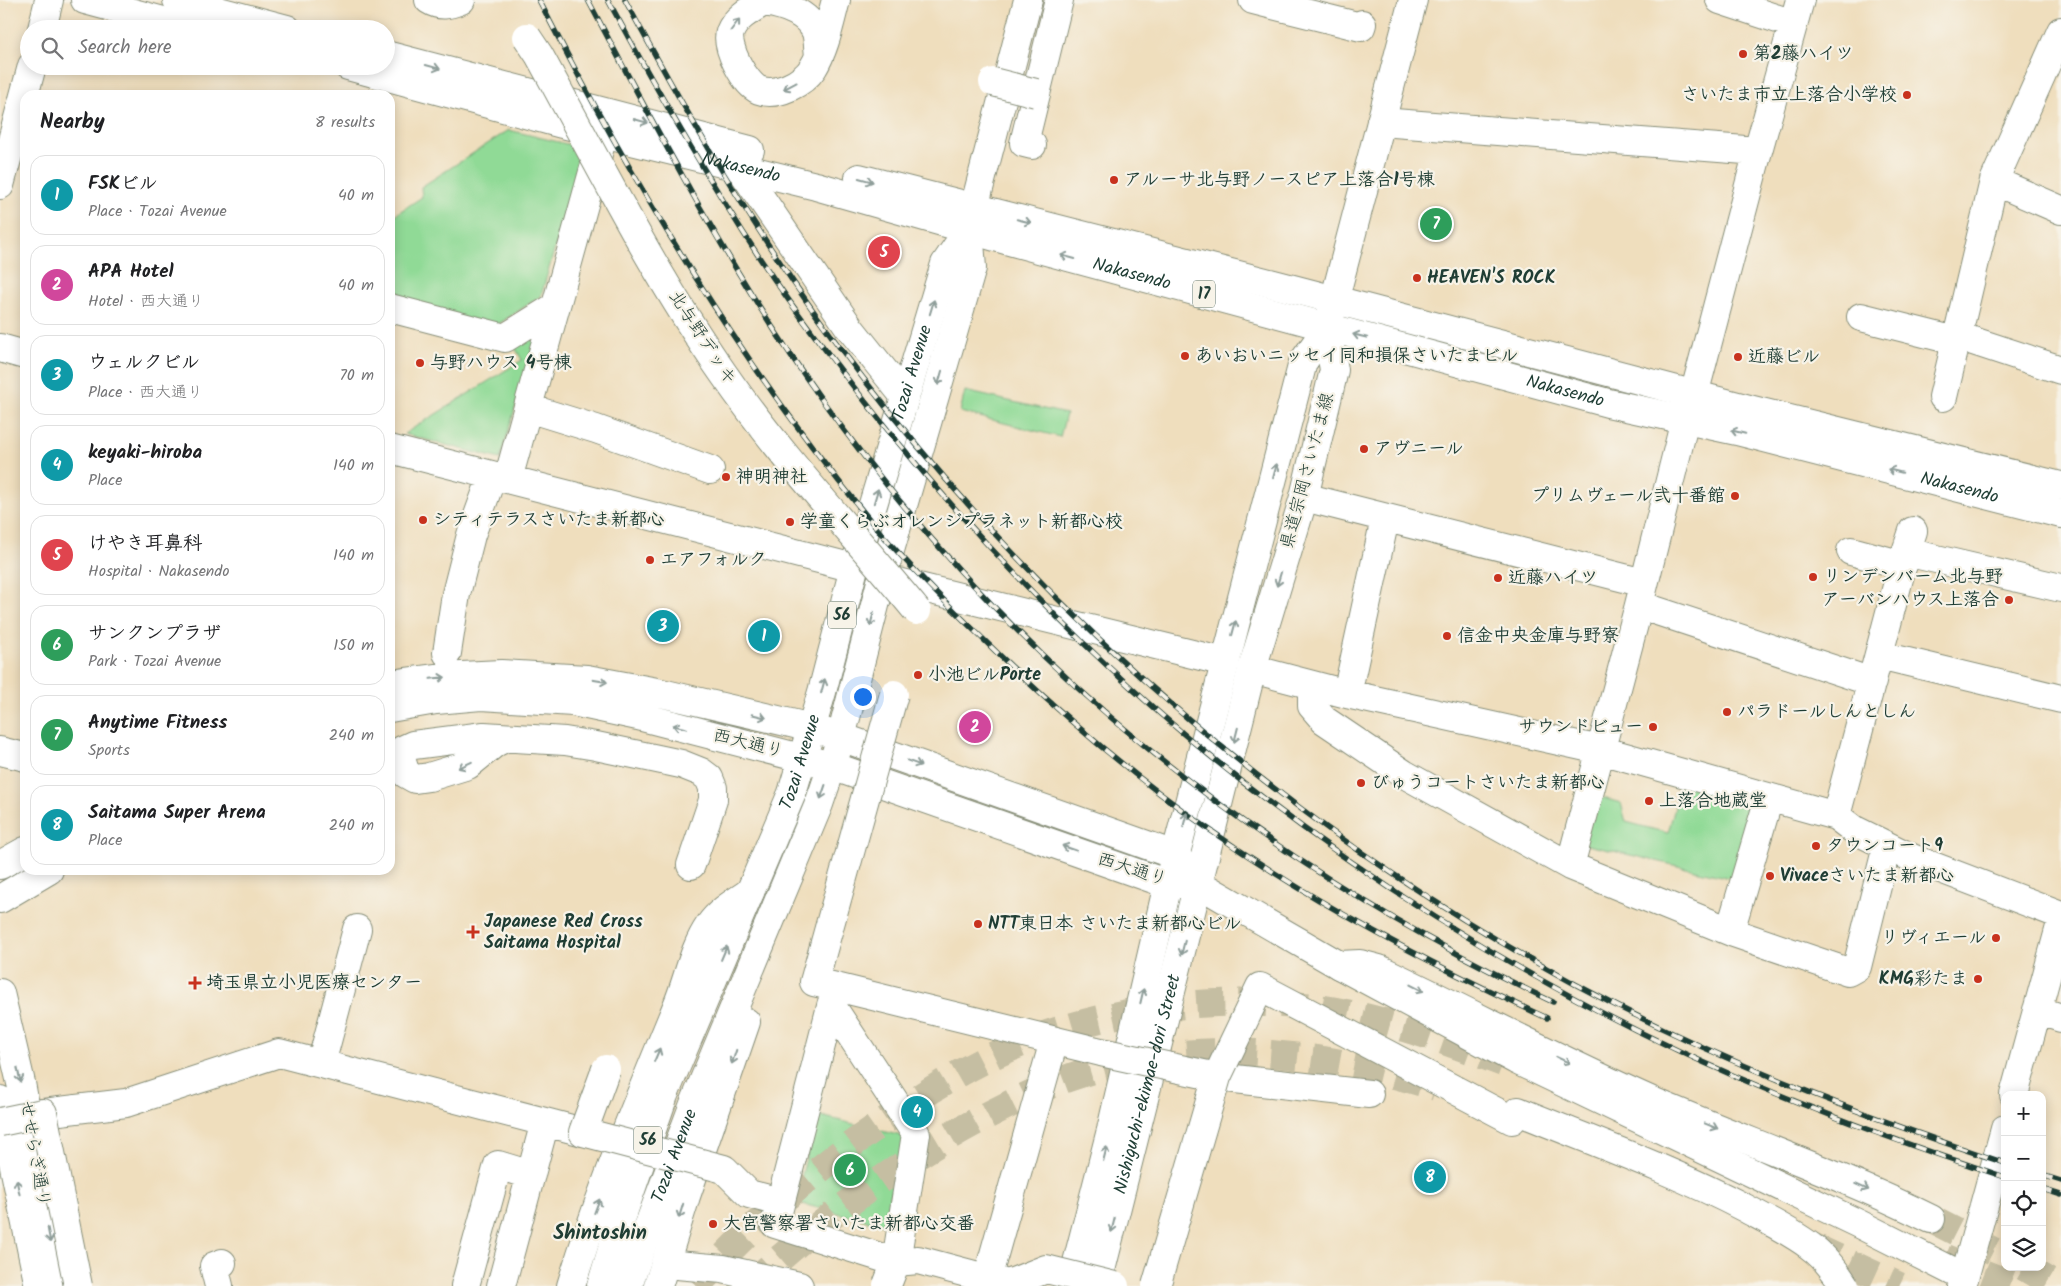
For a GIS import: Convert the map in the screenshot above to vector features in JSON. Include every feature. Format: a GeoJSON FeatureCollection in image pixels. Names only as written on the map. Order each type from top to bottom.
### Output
{"type":"FeatureCollection","features":[{"type":"Feature","properties":{"kind":"main road"},"geometry":{"type":"LineString","coordinates":[[44,20],[49,0]]}},
{"type":"Feature","properties":{"kind":"main road"},"geometry":{"type":"LineString","coordinates":[[85,0],[159,20]]}},
{"type":"Feature","properties":{"kind":"main road"},"geometry":{"type":"LineString","coordinates":[[177,0],[253,20]]}},
{"type":"Feature","properties":{"kind":"main road"},"geometry":{"type":"LineString","coordinates":[[429,0],[437,5],[450,4],[461,0]]}},
{"type":"Feature","properties":{"kind":"main road"},"geometry":{"type":"LineString","coordinates":[[972,219],[1028,0]]}},
{"type":"Feature","properties":{"kind":"main road"},"geometry":{"type":"LineString","coordinates":[[1032,145],[1024,143],[1059,0]]}},
{"type":"Feature","properties":{"kind":"main road"},"geometry":{"type":"LineString","coordinates":[[1253,0],[1362,27],[1362,24]]}},
{"type":"Feature","properties":{"kind":"main road"},"geometry":{"type":"LineString","coordinates":[[1327,328],[1413,0]]}},
{"type":"Feature","properties":{"kind":"main road"},"geometry":{"type":"LineString","coordinates":[[1694,395],[1796,12],[1720,0]]}},
{"type":"Feature","properties":{"kind":"main road"},"geometry":{"type":"LineString","coordinates":[[819,56],[816,32],[804,18],[786,6],[766,1],[736,22],[730,32],[730,49],[751,85],[761,90],[774,92],[785,89],[802,79],[812,70],[848,3]]}},
{"type":"Feature","properties":{"kind":"main road"},"geometry":{"type":"LineString","coordinates":[[1943,397],[1994,180],[2055,61],[2061,31]]}},
{"type":"Feature","properties":{"kind":"main road","name":"北与野デッキ"},"geometry":{"type":"LineString","coordinates":[[527,38],[539,55],[658,269],[724,374],[788,460],[917,611]]}},
{"type":"Feature","properties":{"kind":"main road","name":"Nakasendo"},"geometry":{"type":"LineString","coordinates":[[395,58],[739,166],[816,186],[1334,300],[1694,395],[2061,486]]}},
{"type":"Feature","properties":{"kind":"main road"},"geometry":{"type":"LineString","coordinates":[[26,90],[30,75]]}},
{"type":"Feature","properties":{"kind":"main road","name":"Nakasendo"},"geometry":{"type":"LineString","coordinates":[[381,75],[562,124],[606,123],[972,219],[1327,328],[1608,403],[1737,431],[2061,514]]}},
{"type":"Feature","properties":{"kind":"main road"},"geometry":{"type":"LineString","coordinates":[[993,82],[1036,94]]}},
{"type":"Feature","properties":{"kind":"main road"},"geometry":{"type":"LineString","coordinates":[[0,186],[20,111]]}},
{"type":"Feature","properties":{"kind":"main road"},"geometry":{"type":"LineString","coordinates":[[1380,122],[1758,151]]}},
{"type":"Feature","properties":{"kind":"main road"},"geometry":{"type":"LineString","coordinates":[[447,654],[456,594],[472,535],[498,484],[528,408],[606,123]]}},
{"type":"Feature","properties":{"kind":"main road"},"geometry":{"type":"LineString","coordinates":[[739,166],[849,327],[905,397]]}},
{"type":"Feature","properties":{"kind":"main road"},"geometry":{"type":"LineString","coordinates":[[1994,180],[2061,210]]}},
{"type":"Feature","properties":{"kind":"main road","name":"Tozai Avenue"},"geometry":{"type":"LineString","coordinates":[[601,1286],[624,1210],[664,1095],[792,793],[812,728],[854,568],[945,264],[972,219]]}},
{"type":"Feature","properties":{"kind":"main road","name":"Tozai Avenue"},"geometry":{"type":"LineString","coordinates":[[628,1286],[651,1218],[694,1104],[819,804],[832,766],[882,578],[972,268],[972,219]]}},
{"type":"Feature","properties":{"kind":"main road"},"geometry":{"type":"LineString","coordinates":[[395,309],[505,338],[555,307]]}},
{"type":"Feature","properties":{"kind":"main road"},"geometry":{"type":"LineString","coordinates":[[1861,317],[1957,338],[2061,370]]}},
{"type":"Feature","properties":{"kind":"main road","name":"県道宗岡さいたま線"},"geometry":{"type":"LineString","coordinates":[[1199,884],[1252,669],[1304,497],[1334,370],[1327,328]]}},
{"type":"Feature","properties":{"kind":"main road","name":"県道宗岡さいたま線"},"geometry":{"type":"LineString","coordinates":[[1168,884],[1303,362],[1327,328]]}},
{"type":"Feature","properties":{"kind":"main road"},"geometry":{"type":"LineString","coordinates":[[0,348],[20,354]]}},
{"type":"Feature","properties":{"kind":"main road"},"geometry":{"type":"LineString","coordinates":[[528,408],[596,429],[710,470]]}},
{"type":"Feature","properties":{"kind":"main road"},"geometry":{"type":"LineString","coordinates":[[1570,866],[1686,420]]}},
{"type":"Feature","properties":{"kind":"main road"},"geometry":{"type":"LineString","coordinates":[[395,451],[498,484],[854,568]]}},
{"type":"Feature","properties":{"kind":"main road"},"geometry":{"type":"LineString","coordinates":[[1304,497],[1642,594],[1872,682]]}},
{"type":"Feature","properties":{"kind":"main road"},"geometry":{"type":"LineString","coordinates":[[1347,694],[1385,519]]}},
{"type":"Feature","properties":{"kind":"main road"},"geometry":{"type":"LineString","coordinates":[[1836,816],[1907,549]]}},
{"type":"Feature","properties":{"kind":"main road"},"geometry":{"type":"LineString","coordinates":[[1851,551],[1907,549],[2061,588]]}},
{"type":"Feature","properties":{"kind":"main road"},"geometry":{"type":"LineString","coordinates":[[882,578],[1225,662]]}},
{"type":"Feature","properties":{"kind":"main road"},"geometry":{"type":"LineString","coordinates":[[1879,655],[2061,700]]}},
{"type":"Feature","properties":{"kind":"main road"},"geometry":{"type":"LineString","coordinates":[[1252,669],[1347,694],[1600,750],[1836,816],[1853,829],[1912,858],[2061,915]]}},
{"type":"Feature","properties":{"kind":"main road","name":"西大通り"},"geometry":{"type":"LineString","coordinates":[[395,683],[442,677],[501,674],[587,679],[657,692],[812,728],[1175,855],[1199,884]]}},
{"type":"Feature","properties":{"kind":"main road"},"geometry":{"type":"LineString","coordinates":[[1312,685],[1312,706],[1324,720],[1404,774],[1570,866],[1730,931],[1848,972],[1857,967],[1887,846]]}},
{"type":"Feature","properties":{"kind":"main road"},"geometry":{"type":"LineString","coordinates":[[891,1274],[916,1134],[833,996],[814,982],[894,694]]}},
{"type":"Feature","properties":{"kind":"main road","name":"西大通り"},"geometry":{"type":"LineString","coordinates":[[395,707],[436,700],[481,696],[573,702],[638,716],[832,766],[1168,884],[1199,884]]}},
{"type":"Feature","properties":{"kind":"main road"},"geometry":{"type":"LineString","coordinates":[[503,697],[505,738],[630,743],[682,764],[709,778],[713,788],[713,800],[691,865]]}},
{"type":"Feature","properties":{"kind":"main road"},"geometry":{"type":"LineString","coordinates":[[0,751],[20,756]]}},
{"type":"Feature","properties":{"kind":"main road"},"geometry":{"type":"LineString","coordinates":[[1730,931],[1769,798]]}},
{"type":"Feature","properties":{"kind":"main road"},"geometry":{"type":"LineString","coordinates":[[0,865],[20,854]]}},
{"type":"Feature","properties":{"kind":"main road"},"geometry":{"type":"LineString","coordinates":[[0,899],[41,875]]}},
{"type":"Feature","properties":{"kind":"main road","name":"Nishiguchi-ekimae-dori Street"},"geometry":{"type":"LineString","coordinates":[[1071,1286],[1111,1130],[1168,884]]}},
{"type":"Feature","properties":{"kind":"main road"},"geometry":{"type":"LineString","coordinates":[[1199,884],[1338,965],[1516,1060],[1859,1224],[1963,1281],[2003,1136]]}},
{"type":"Feature","properties":{"kind":"main road","name":"Nishiguchi-ekimae-dori Street"},"geometry":{"type":"LineString","coordinates":[[1097,1286],[1199,884]]}},
{"type":"Feature","properties":{"kind":"main road"},"geometry":{"type":"LineString","coordinates":[[571,1286],[592,1221],[682,996],[704,934],[717,916],[750,892]]}},
{"type":"Feature","properties":{"kind":"main road"},"geometry":{"type":"LineString","coordinates":[[2016,1091],[2049,1014],[2061,923]]}},
{"type":"Feature","properties":{"kind":"main road"},"geometry":{"type":"LineString","coordinates":[[768,926],[750,1007],[686,1196],[662,1275],[728,1278],[799,1286]]}},
{"type":"Feature","properties":{"kind":"main road"},"geometry":{"type":"LineString","coordinates":[[321,1064],[357,929]]}},
{"type":"Feature","properties":{"kind":"main road"},"geometry":{"type":"LineString","coordinates":[[1338,965],[1360,964],[1379,969],[1601,1078],[1710,1125],[1836,1175],[1930,1219]]}},
{"type":"Feature","properties":{"kind":"main road"},"geometry":{"type":"LineString","coordinates":[[1156,1286],[1217,1076],[1260,987],[1512,1120],[1518,1111],[1665,1170],[1724,1197],[1780,1227],[1812,1247],[1837,1274],[1845,1286]]}},
{"type":"Feature","properties":{"kind":"main road","name":"せせらぎ通り"},"geometry":{"type":"LineString","coordinates":[[0,993],[21,1083],[50,1242],[60,1286]]}},
{"type":"Feature","properties":{"kind":"main road"},"geometry":{"type":"LineString","coordinates":[[833,996],[1217,1076],[1369,1094]]}},
{"type":"Feature","properties":{"kind":"main road"},"geometry":{"type":"LineString","coordinates":[[833,996],[775,1224],[891,1274]]}},
{"type":"Feature","properties":{"kind":"main road"},"geometry":{"type":"LineString","coordinates":[[987,1279],[1054,1041]]}},
{"type":"Feature","properties":{"kind":"main road"},"geometry":{"type":"LineString","coordinates":[[0,1122],[43,1113],[126,1103],[279,1053],[724,1169],[749,1194],[780,1202]]}},
{"type":"Feature","properties":{"kind":"main road"},"geometry":{"type":"LineString","coordinates":[[582,1132],[606,1069]]}},
{"type":"Feature","properties":{"kind":"main road","name":"せせらぎ通り"},"geometry":{"type":"LineString","coordinates":[[0,1100],[39,1286]]}},
{"type":"Feature","properties":{"kind":"main road"},"geometry":{"type":"LineString","coordinates":[[43,1113],[78,1286]]}},
{"type":"Feature","properties":{"kind":"main road"},"geometry":{"type":"LineString","coordinates":[[501,1286],[545,1122]]}},
{"type":"Feature","properties":{"kind":"main road"},"geometry":{"type":"LineString","coordinates":[[465,1286],[494,1160],[531,1175]]}},
{"type":"Feature","properties":{"kind":"main road"},"geometry":{"type":"LineString","coordinates":[[891,1274],[918,1260],[1008,1284],[1046,1269],[1115,1286]]}},
{"type":"Feature","properties":{"kind":"green space"},"geometry":{"type":"Polygon","coordinates":[[[509,130],[575,146],[581,158],[541,296],[494,327],[395,303],[395,215],[422,197],[421,187],[509,130]]]}},
{"type":"Feature","properties":{"kind":"green space"},"geometry":{"type":"Polygon","coordinates":[[[539,328],[500,459],[404,434],[522,360],[513,344],[539,328]]]}},
{"type":"Feature","properties":{"kind":"green space"},"geometry":{"type":"Polygon","coordinates":[[[965,391],[1066,414],[1060,437],[960,412],[965,391]]]}},
{"type":"Feature","properties":{"kind":"green space"},"geometry":{"type":"Polygon","coordinates":[[[1681,783],[1755,802],[1738,880],[1583,844],[1596,796],[1621,803],[1626,822],[1668,833],[1681,783]]]}},
{"type":"Feature","properties":{"kind":"green space"},"geometry":{"type":"Polygon","coordinates":[[[817,1115],[906,1137],[883,1225],[795,1202],[817,1115]]]}},
{"type":"Feature","properties":{"kind":"tunnel"},"geometry":{"type":"LineString","coordinates":[[697,1286],[742,1238],[790,1194],[841,1152],[927,1093],[960,1073],[1012,1047],[1099,1019],[1134,1012],[1205,1003],[1241,1002],[1312,1007],[1385,1022],[1433,1037],[1503,1063]]}},
{"type":"Feature","properties":{"kind":"tunnel"},"geometry":{"type":"LineString","coordinates":[[749,1286],[808,1235],[902,1165],[969,1125],[1004,1107],[1032,1093],[1080,1074],[1124,1062],[1168,1055],[1213,1052],[1259,1053],[1304,1057],[1349,1065],[1436,1087]]}},
{"type":"Feature","properties":{"kind":"tunnel"},"geometry":{"type":"LineString","coordinates":[[1931,1219],[2001,1255]]}},
{"type":"Feature","properties":{"kind":"tunnel"},"geometry":{"type":"LineString","coordinates":[[1812,1246],[1899,1286]]}},
{"type":"Feature","properties":{"kind":"tunnel"},"geometry":{"type":"LineString","coordinates":[[1945,1258],[2016,1286]]}},
{"type":"Feature","properties":{"kind":"tunnel"},"geometry":{"type":"LineString","coordinates":[[2031,1271],[2056,1286]]}},
{"type":"Feature","properties":{"kind":"railway"},"geometry":{"type":"LineString","coordinates":[[539,0],[614,140],[653,208],[694,276],[738,342],[830,470],[880,532],[943,599],[1008,664],[1090,738],[1207,828],[1330,907],[1459,976],[1547,1018]]}},
{"type":"Feature","properties":{"kind":"railway"},"geometry":{"type":"LineString","coordinates":[[588,0],[698,204],[789,353],[822,400],[896,497],[975,587],[1059,671],[1148,749],[1242,820],[1340,886],[1444,947],[1553,1002]]}},
{"type":"Feature","properties":{"kind":"railway"},"geometry":{"type":"LineString","coordinates":[[608,0],[682,132],[761,260],[792,305],[874,413],[965,520],[1042,602],[1166,719],[1263,798],[1319,839],[1435,917],[1495,954],[1556,988],[1617,1021],[1679,1051],[1799,1103],[1922,1149],[2001,1176]]}},
{"type":"Feature","properties":{"kind":"railway"},"geometry":{"type":"LineString","coordinates":[[625,0],[679,98],[736,194],[797,288],[863,378],[937,469],[1016,556],[1100,639],[1188,718],[1279,792],[1375,861],[1473,925],[1575,984],[1679,1036],[1786,1083],[1895,1125],[2001,1162]]}},
{"type":"Feature","properties":{"kind":"railway"},"geometry":{"type":"LineString","coordinates":[[2046,1176],[2061,1181]]}},
{"type":"Feature","properties":{"kind":"railway"},"geometry":{"type":"LineString","coordinates":[[2046,1190],[2061,1195]]}},
{"type":"Feature","properties":{"kind":"place","name":"第2藤ハイツ"},"geometry":{"type":"Point","coordinates":[1743,54]}},
{"type":"Feature","properties":{"kind":"place","name":"さいたま市立上落合小学校"},"geometry":{"type":"Point","coordinates":[1907,95]}},
{"type":"Feature","properties":{"kind":"place","name":"アルーサ北与野ノースピア上落合1号棟"},"geometry":{"type":"Point","coordinates":[1114,180]}},
{"type":"Feature","properties":{"kind":"place","name":"Anytime Fitness"},"geometry":{"type":"Point","coordinates":[1436,224]}},
{"type":"Feature","properties":{"kind":"place","name":"けやき耳鼻科"},"geometry":{"type":"Point","coordinates":[884,252]}},
{"type":"Feature","properties":{"kind":"place","name":"HEAVEN'S ROCK"},"geometry":{"type":"Point","coordinates":[1417,278]}},
{"type":"Feature","properties":{"kind":"place","name":"あいおいニッセイ同和損保さいたまビル"},"geometry":{"type":"Point","coordinates":[1185,356]}},
{"type":"Feature","properties":{"kind":"place","name":"近藤ビル"},"geometry":{"type":"Point","coordinates":[1738,357]}},
{"type":"Feature","properties":{"kind":"place","name":"与野ハウス 4号棟"},"geometry":{"type":"Point","coordinates":[420,363]}},
{"type":"Feature","properties":{"kind":"place","name":"アヴニール"},"geometry":{"type":"Point","coordinates":[1364,449]}},
{"type":"Feature","properties":{"kind":"place","name":"神明神社"},"geometry":{"type":"Point","coordinates":[726,477]}},
{"type":"Feature","properties":{"kind":"place","name":"プリムヴェール弐十番館"},"geometry":{"type":"Point","coordinates":[1735,496]}},
{"type":"Feature","properties":{"kind":"place","name":"シティテラスさいたま新都心"},"geometry":{"type":"Point","coordinates":[423,520]}},
{"type":"Feature","properties":{"kind":"place","name":"学童くらぶオレンジプラネット新都心校"},"geometry":{"type":"Point","coordinates":[790,522]}},
{"type":"Feature","properties":{"kind":"place","name":"エアフォルク"},"geometry":{"type":"Point","coordinates":[650,560]}},
{"type":"Feature","properties":{"kind":"place","name":"リンデンバーム北与野"},"geometry":{"type":"Point","coordinates":[1813,577]}},
{"type":"Feature","properties":{"kind":"place","name":"近藤ハイツ"},"geometry":{"type":"Point","coordinates":[1498,578]}},
{"type":"Feature","properties":{"kind":"place","name":"アーバンハウス上落合"},"geometry":{"type":"Point","coordinates":[2009,600]}},
{"type":"Feature","properties":{"kind":"place","name":"ウェルクビル"},"geometry":{"type":"Point","coordinates":[663,626]}},
{"type":"Feature","properties":{"kind":"place","name":"FSKビル"},"geometry":{"type":"Point","coordinates":[764,636]}},
{"type":"Feature","properties":{"kind":"place","name":"信金中央金庫与野寮"},"geometry":{"type":"Point","coordinates":[1447,636]}},
{"type":"Feature","properties":{"kind":"place","name":"小池ビルPorte"},"geometry":{"type":"Point","coordinates":[918,675]}},
{"type":"Feature","properties":{"kind":"place","name":"パラドールしんとしん"},"geometry":{"type":"Point","coordinates":[1727,712]}},
{"type":"Feature","properties":{"kind":"place","name":"APA Hotel"},"geometry":{"type":"Point","coordinates":[975,727]}},
{"type":"Feature","properties":{"kind":"place","name":"サウンドビュー"},"geometry":{"type":"Point","coordinates":[1653,727]}},
{"type":"Feature","properties":{"kind":"place","name":"びゅうコートさいたま新都心"},"geometry":{"type":"Point","coordinates":[1361,783]}},
{"type":"Feature","properties":{"kind":"place","name":"上落合地蔵堂"},"geometry":{"type":"Point","coordinates":[1649,801]}},
{"type":"Feature","properties":{"kind":"place","name":"タウンコート9"},"geometry":{"type":"Point","coordinates":[1816,846]}},
{"type":"Feature","properties":{"kind":"place","name":"Vivaceさいたま新都心"},"geometry":{"type":"Point","coordinates":[1770,876]}},
{"type":"Feature","properties":{"kind":"place","name":"NTT東日本 さいたま新都心ビル"},"geometry":{"type":"Point","coordinates":[978,924]}},
{"type":"Feature","properties":{"kind":"place","name":"Japanese Red Cross Saitama Hospital"},"geometry":{"type":"Point","coordinates":[473,932]}},
{"type":"Feature","properties":{"kind":"place","name":"リヴィエール"},"geometry":{"type":"Point","coordinates":[1996,938]}},
{"type":"Feature","properties":{"kind":"place","name":"KMG彩たま"},"geometry":{"type":"Point","coordinates":[1978,979]}},
{"type":"Feature","properties":{"kind":"place","name":"埼玉県立小児医療センター"},"geometry":{"type":"Point","coordinates":[195,983]}},
{"type":"Feature","properties":{"kind":"place","name":"keyaki-hiroba"},"geometry":{"type":"Point","coordinates":[917,1112]}},
{"type":"Feature","properties":{"kind":"place","name":"サンクンプラザ"},"geometry":{"type":"Point","coordinates":[850,1170]}},
{"type":"Feature","properties":{"kind":"place","name":"Saitama Super Arena"},"geometry":{"type":"Point","coordinates":[1430,1177]}},
{"type":"Feature","properties":{"kind":"place","name":"大宮警察署さいたま新都心交番"},"geometry":{"type":"Point","coordinates":[713,1224]}},
{"type":"Feature","properties":{"kind":"district","name":"Shintoshin"},"geometry":{"type":"Point","coordinates":[600,1234]}}]}
